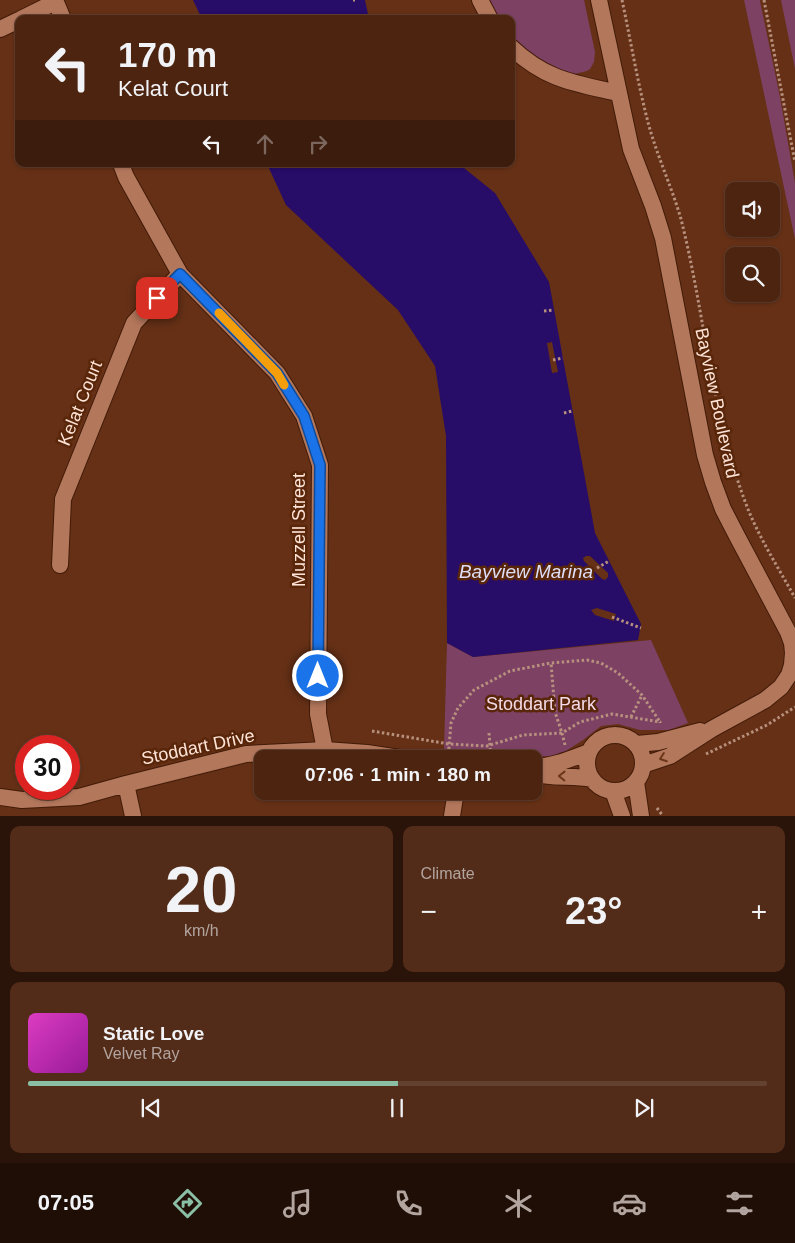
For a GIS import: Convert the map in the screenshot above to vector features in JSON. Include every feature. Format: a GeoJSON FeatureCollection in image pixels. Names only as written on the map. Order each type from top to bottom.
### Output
{"type":"FeatureCollection","features":[{"type":"Feature","properties":{"kind":"street"},"geometry":{"type":"LineString","coordinates":[[480,0],[488,15]]}},
{"type":"Feature","properties":{"kind":"street","name":"Bayview Boulevard"},"geometry":{"type":"LineString","coordinates":[[598,0],[631,149],[663,238],[698,421],[713,482],[723,509],[784,622],[792,643],[793,653],[789,674],[775,694],[712,729],[670,756],[643,765]]}},
{"type":"Feature","properties":{"kind":"street"},"geometry":{"type":"LineString","coordinates":[[28,15],[55,1],[60,15]]}},
{"type":"Feature","properties":{"kind":"street"},"geometry":{"type":"LineString","coordinates":[[0,29],[15,22]]}},
{"type":"Feature","properties":{"kind":"street"},"geometry":{"type":"LineString","coordinates":[[515,51],[528,62],[548,74],[566,81],[618,93]]}},
{"type":"Feature","properties":{"kind":"street","name":"Muzzell Street"},"geometry":{"type":"LineString","coordinates":[[122,167],[180,274],[277,373],[304,416],[320,465],[318,714],[325,750]]}},
{"type":"Feature","properties":{"kind":"street","name":"Kelat Court"},"geometry":{"type":"LineString","coordinates":[[60,566],[63,499],[134,323],[180,274]]}},
{"type":"Feature","properties":{"kind":"street","name":"Bayview Boulevard"},"geometry":{"type":"LineString","coordinates":[[637,744],[658,742],[712,729]]}},
{"type":"Feature","properties":{"kind":"street"},"geometry":{"type":"LineString","coordinates":[[616,734],[628,737],[637,744],[642,754],[643,765],[636,782],[630,788],[622,791],[613,791],[601,788],[592,779],[587,761],[589,752],[595,742],[605,736],[616,734]]}},
{"type":"Feature","properties":{"kind":"street"},"geometry":{"type":"LineString","coordinates":[[542,766],[589,752]]}},
{"type":"Feature","properties":{"kind":"street","name":"Stoddart Drive"},"geometry":{"type":"LineString","coordinates":[[0,797],[22,800],[79,797],[246,754],[254,754]]}},
{"type":"Feature","properties":{"kind":"street"},"geometry":{"type":"LineString","coordinates":[[542,776],[592,779]]}},
{"type":"Feature","properties":{"kind":"street"},"geometry":{"type":"LineString","coordinates":[[636,782],[641,816]]}},
{"type":"Feature","properties":{"kind":"street"},"geometry":{"type":"LineString","coordinates":[[126,784],[133,816]]}},
{"type":"Feature","properties":{"kind":"street"},"geometry":{"type":"LineString","coordinates":[[613,791],[622,816]]}},
{"type":"Feature","properties":{"kind":"street"},"geometry":{"type":"LineString","coordinates":[[452,816],[455,800]]}},
{"type":"Feature","properties":{"kind":"path"},"geometry":{"type":"LineString","coordinates":[[622,0],[649,125],[680,218],[724,437],[746,505],[795,598]]}},
{"type":"Feature","properties":{"kind":"path"},"geometry":{"type":"LineString","coordinates":[[764,0],[795,162]]}},
{"type":"Feature","properties":{"kind":"path"},"geometry":{"type":"LineString","coordinates":[[544,311],[554,310]]}},
{"type":"Feature","properties":{"kind":"path"},"geometry":{"type":"LineString","coordinates":[[554,360],[562,358]]}},
{"type":"Feature","properties":{"kind":"path"},"geometry":{"type":"LineString","coordinates":[[564,413],[572,411]]}},
{"type":"Feature","properties":{"kind":"path"},"geometry":{"type":"LineString","coordinates":[[597,568],[609,561]]}},
{"type":"Feature","properties":{"kind":"path"},"geometry":{"type":"LineString","coordinates":[[612,617],[641,628]]}},
{"type":"Feature","properties":{"kind":"path"},"geometry":{"type":"LineString","coordinates":[[449,750],[451,723],[458,708],[474,690],[510,671],[551,663],[587,660],[602,663],[618,672],[642,695],[660,722],[665,740]]}},
{"type":"Feature","properties":{"kind":"path"},"geometry":{"type":"LineString","coordinates":[[551,663],[555,712],[569,759]]}},
{"type":"Feature","properties":{"kind":"path"},"geometry":{"type":"LineString","coordinates":[[631,717],[642,695]]}},
{"type":"Feature","properties":{"kind":"path"},"geometry":{"type":"LineString","coordinates":[[703,755],[768,725],[795,707]]}},
{"type":"Feature","properties":{"kind":"path"},"geometry":{"type":"LineString","coordinates":[[372,731],[449,744],[490,745],[523,735],[562,733],[580,722],[612,714],[660,722]]}},
{"type":"Feature","properties":{"kind":"path"},"geometry":{"type":"LineString","coordinates":[[489,733],[490,750]]}},
{"type":"Feature","properties":{"kind":"path"},"geometry":{"type":"LineString","coordinates":[[654,805],[663,816]]}},
{"type":"Feature","properties":{"kind":"green space"},"geometry":{"type":"Polygon","coordinates":[[[489,0],[584,0],[595,52],[594,62],[587,71],[570,75],[545,63],[530,53],[515,39],[515,15],[497,15],[489,0]]]}},
{"type":"Feature","properties":{"kind":"green space"},"geometry":{"type":"Polygon","coordinates":[[[744,0],[760,0],[795,183],[795,239],[744,0]]]}},
{"type":"Feature","properties":{"kind":"green space"},"geometry":{"type":"Polygon","coordinates":[[[781,0],[795,0],[795,69],[781,0]]]}},
{"type":"Feature","properties":{"kind":"green space","name":"Stoddart Park"},"geometry":{"type":"Polygon","coordinates":[[[651,640],[688,723],[669,730],[640,730],[618,724],[601,726],[558,756],[542,756],[542,750],[444,749],[447,643],[473,657],[651,640]]]}},
{"type":"Feature","properties":{"kind":"water"},"geometry":{"type":"Polygon","coordinates":[[[193,0],[365,0],[368,15],[200,15],[193,0]]]}},
{"type":"Feature","properties":{"kind":"water","name":"Bayview Marina"},"geometry":{"type":"Polygon","coordinates":[[[268,167],[463,167],[495,193],[549,282],[595,533],[641,624],[638,640],[473,657],[447,643],[446,436],[435,366],[398,310],[286,205],[268,167]]]}},
{"type":"Feature","properties":{"kind":"pier"},"geometry":{"type":"Polygon","coordinates":[[[552,342],[558,372],[552,373],[547,343],[552,342]]]}},
{"type":"Feature","properties":{"kind":"pier"},"geometry":{"type":"Polygon","coordinates":[[[590,556],[608,573],[608,577],[605,580],[584,561],[583,558],[590,556]]]}},
{"type":"Feature","properties":{"kind":"pier"},"geometry":{"type":"Polygon","coordinates":[[[597,608],[616,614],[614,621],[595,615],[591,610],[597,608]]]}},
{"type":"Feature","properties":{"kind":"slow traffic"},"geometry":{"type":"LineString","coordinates":[[219,313],[277,373],[284,385]]}},
{"type":"Feature","properties":{"kind":"route"},"geometry":{"type":"LineString","coordinates":[[157,298],[180,274],[277,373],[304,416],[320,465],[318,676]]}}]}
